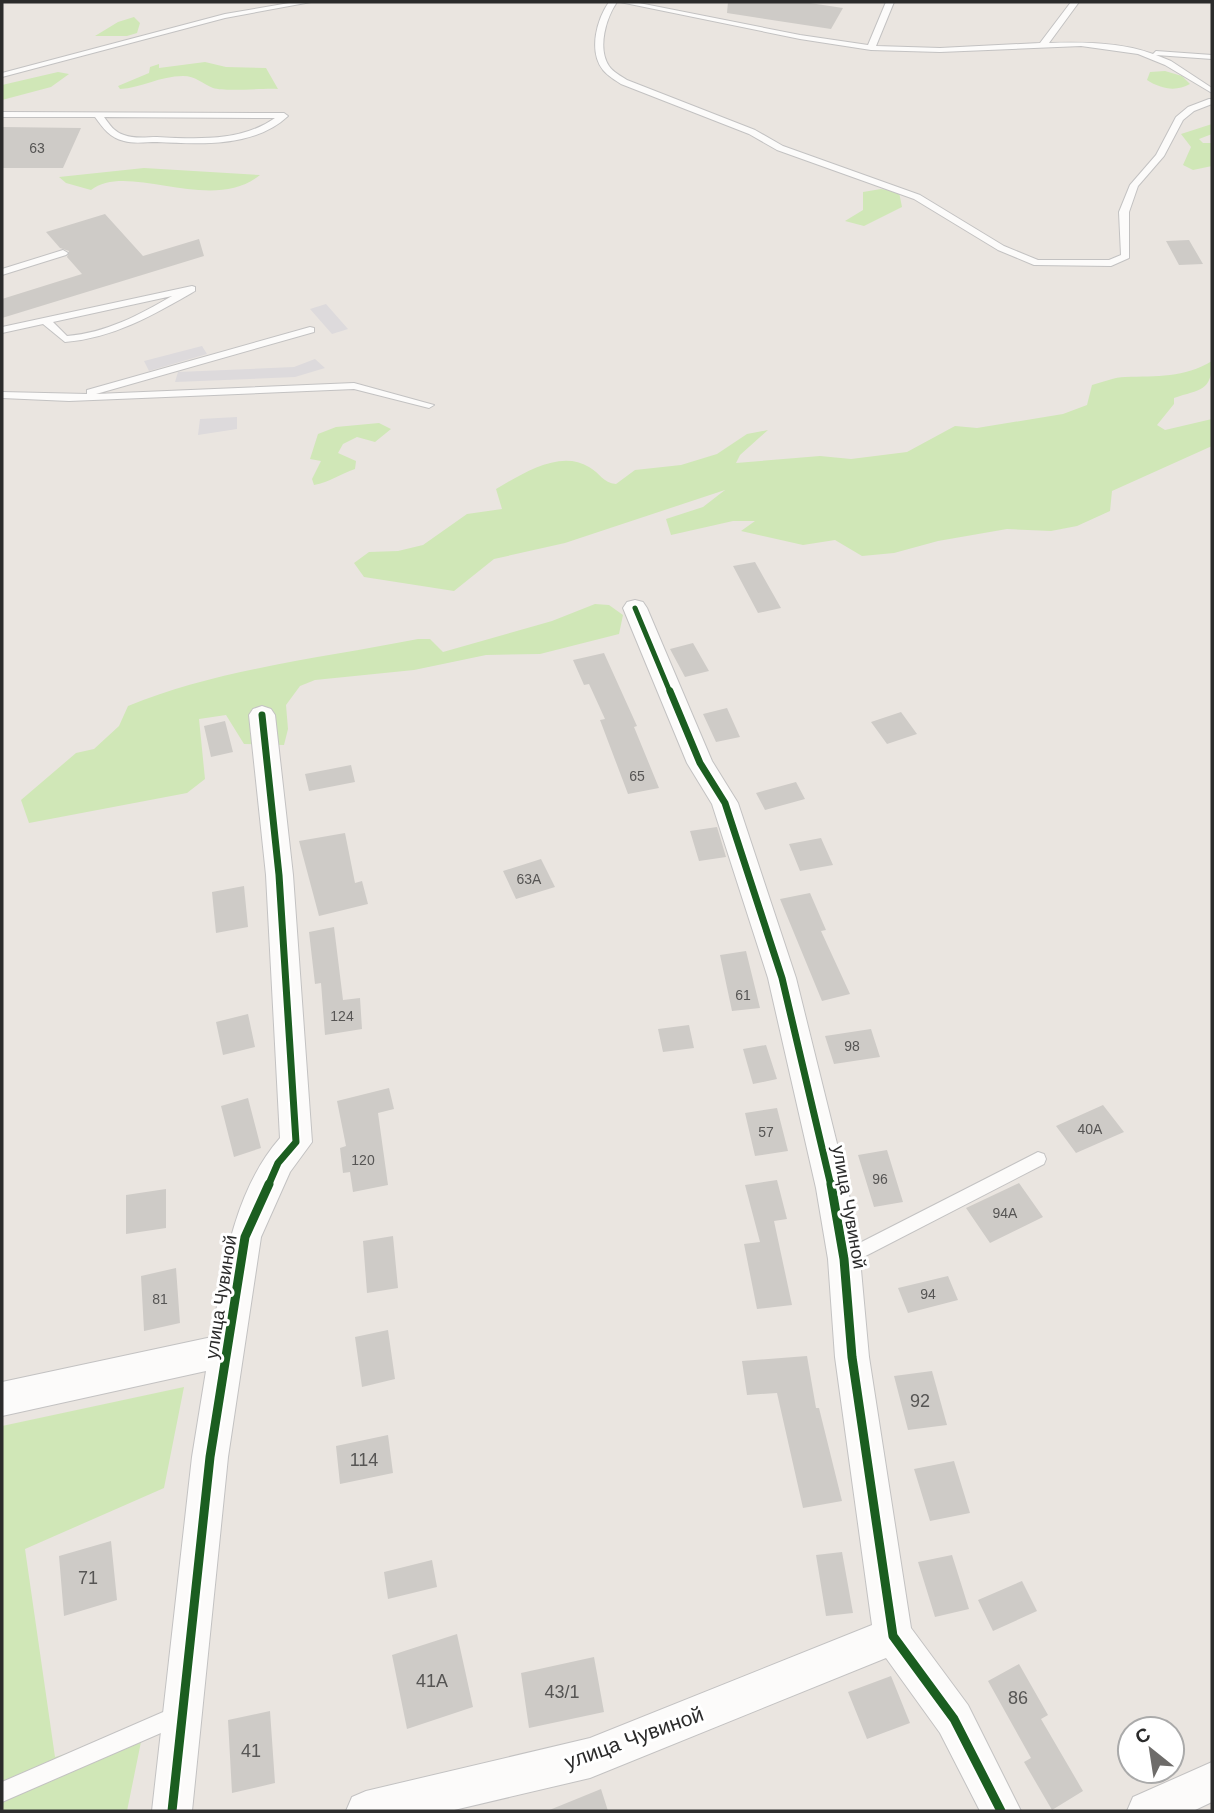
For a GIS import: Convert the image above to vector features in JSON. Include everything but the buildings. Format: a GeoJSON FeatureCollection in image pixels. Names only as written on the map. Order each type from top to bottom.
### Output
{"type":"FeatureCollection","features":[{"type":"Feature","properties":{"kind":"street","name":"улица Чувиной"},"geometry":{"type":"LineString","coordinates":[[635,608],[700,763],[725,803],[782,978],[832,1188],[844,1259],[852,1357],[893,1636],[954,1719],[1001,1811]]}},
{"type":"Feature","properties":{"kind":"street","name":"улица Чувиной"},"geometry":{"type":"LineString","coordinates":[[172,1811],[210,1457],[245,1237],[278,1163],[296,1142],[286,962],[270,776],[261,715]]}},
{"type":"Feature","properties":{"kind":"street"},"geometry":{"type":"LineString","coordinates":[[2,1399],[229,1350]]}},
{"type":"Feature","properties":{"kind":"street","name":"улица Чувиной"},"geometry":{"type":"LineString","coordinates":[[366,1811],[590,1758],[893,1636]]}},
{"type":"Feature","properties":{"kind":"street"},"geometry":{"type":"LineString","coordinates":[[1147,1811],[1212,1782]]}},
{"type":"Feature","properties":{"kind":"lane"},"geometry":{"type":"LineString","coordinates":[[2,75],[225,16],[307,2]]}},
{"type":"Feature","properties":{"kind":"lane"},"geometry":{"type":"LineString","coordinates":[[612,2],[605,12],[602,54],[607,68],[624,82],[720,118],[780,148],[917,197],[1001,248],[1037,262],[1111,263],[1126,256],[1124,212],[1134,186],[1160,156],[1179,119],[1191,109],[1212,101]]}},
{"type":"Feature","properties":{"kind":"lane"},"geometry":{"type":"LineString","coordinates":[[624,2],[800,37],[871,48],[940,50],[1081,44],[1140,52],[1212,57]]}},
{"type":"Feature","properties":{"kind":"lane"},"geometry":{"type":"LineString","coordinates":[[871,48],[890,2]]}},
{"type":"Feature","properties":{"kind":"lane"},"geometry":{"type":"LineString","coordinates":[[1044,44],[1075,2]]}},
{"type":"Feature","properties":{"kind":"lane"},"geometry":{"type":"LineString","coordinates":[[1140,52],[1168,63],[1212,91]]}},
{"type":"Feature","properties":{"kind":"lane"},"geometry":{"type":"LineString","coordinates":[[2,114],[97,114],[111,114],[284,116],[272,127],[244,138],[125,139],[111,132],[97,114]]}},
{"type":"Feature","properties":{"kind":"lane"},"geometry":{"type":"LineString","coordinates":[[2,272],[63,253]]}},
{"type":"Feature","properties":{"kind":"lane"},"geometry":{"type":"LineString","coordinates":[[2,330],[192,289],[137,320],[91,339],[65,340],[47,322]]}},
{"type":"Feature","properties":{"kind":"lane"},"geometry":{"type":"LineString","coordinates":[[69,398],[310,330]]}},
{"type":"Feature","properties":{"kind":"lane"},"geometry":{"type":"LineString","coordinates":[[2,395],[69,398],[354,386],[429,405]]}},
{"type":"Feature","properties":{"kind":"lane"},"geometry":{"type":"LineString","coordinates":[[844,1259],[1038,1159]]}},
{"type":"Feature","properties":{"kind":"lane"},"geometry":{"type":"LineString","coordinates":[[2,1792],[182,1714]]}},
{"type":"Feature","properties":{"kind":"shaded area"},"geometry":{"type":"Polygon","coordinates":[[[326,304],[348,329],[332,334],[310,309],[326,304]]]}},
{"type":"Feature","properties":{"kind":"shaded area"},"geometry":{"type":"Polygon","coordinates":[[[202,346],[207,354],[149,371],[144,361],[202,346]]]}},
{"type":"Feature","properties":{"kind":"shaded area"},"geometry":{"type":"Polygon","coordinates":[[[315,359],[325,368],[295,377],[175,382],[178,372],[294,367],[315,359]]]}},
{"type":"Feature","properties":{"kind":"shaded area"},"geometry":{"type":"Polygon","coordinates":[[[237,417],[237,429],[198,435],[200,419],[237,417]]]}},
{"type":"Feature","properties":{"kind":"green space"},"geometry":{"type":"Polygon","coordinates":[[[134,17],[140,23],[137,33],[127,36],[95,36],[118,22],[134,17]]]}},
{"type":"Feature","properties":{"kind":"green space"},"geometry":{"type":"Polygon","coordinates":[[[205,62],[226,67],[266,68],[278,89],[219,89],[183,76],[128,88],[120,89],[118,86],[149,73],[150,67],[159,64],[159,68],[205,62]]]}},
{"type":"Feature","properties":{"kind":"green space"},"geometry":{"type":"Polygon","coordinates":[[[1165,71],[1182,76],[1190,84],[1168,88],[1147,80],[1150,72],[1165,71]]]}},
{"type":"Feature","properties":{"kind":"green space"},"geometry":{"type":"Polygon","coordinates":[[[58,72],[69,74],[51,87],[2,100],[2,85],[58,72]]]}},
{"type":"Feature","properties":{"kind":"green space"},"geometry":{"type":"Polygon","coordinates":[[[1212,124],[1212,134],[1199,139],[1203,143],[1212,143],[1212,166],[1193,170],[1183,165],[1191,147],[1181,134],[1212,124]]]}},
{"type":"Feature","properties":{"kind":"green space"},"geometry":{"type":"Polygon","coordinates":[[[144,168],[260,175],[240,186],[218,190],[195,190],[126,181],[107,183],[91,190],[66,183],[59,177],[144,168]]]}},
{"type":"Feature","properties":{"kind":"green space"},"geometry":{"type":"Polygon","coordinates":[[[881,189],[899,192],[902,207],[864,226],[845,221],[863,210],[863,192],[881,189]]]}},
{"type":"Feature","properties":{"kind":"green space"},"geometry":{"type":"Polygon","coordinates":[[[1212,361],[1207,384],[1197,391],[1174,398],[1174,404],[1157,425],[1165,430],[1212,419],[1212,446],[1112,491],[1110,511],[1077,526],[1051,531],[1007,529],[938,541],[894,553],[862,556],[835,540],[803,545],[741,531],[755,521],[733,521],[671,535],[666,519],[703,507],[725,490],[565,543],[494,559],[454,591],[364,577],[354,563],[369,552],[398,551],[423,545],[467,514],[502,509],[496,489],[529,471],[554,462],[578,462],[593,469],[608,482],[616,484],[635,470],[681,465],[717,454],[747,434],[768,430],[740,455],[736,463],[820,456],[851,459],[907,452],[955,426],[977,428],[1063,414],[1087,405],[1092,385],[1121,377],[1159,376],[1191,371],[1212,361]]]}},
{"type":"Feature","properties":{"kind":"green space"},"geometry":{"type":"Polygon","coordinates":[[[379,423],[391,429],[375,442],[357,437],[343,444],[338,453],[356,461],[355,469],[314,485],[312,479],[321,461],[310,459],[318,434],[336,427],[379,423]]]}},
{"type":"Feature","properties":{"kind":"green space"},"geometry":{"type":"Polygon","coordinates":[[[595,604],[609,605],[623,615],[619,634],[540,654],[486,655],[414,670],[315,680],[300,686],[286,705],[288,729],[284,745],[244,744],[226,715],[199,719],[205,779],[187,793],[29,823],[21,800],[76,753],[94,749],[119,726],[128,706],[162,693],[234,674],[418,639],[430,639],[443,652],[552,621],[595,604]]]}},
{"type":"Feature","properties":{"kind":"green space"},"geometry":{"type":"Polygon","coordinates":[[[184,1387],[164,1488],[25,1549],[55,1757],[143,1732],[127,1811],[2,1811],[2,1426],[184,1387]]]}},
{"type":"Feature","properties":{"kind":"cycle path"},"geometry":{"type":"LineString","coordinates":[[635,608],[700,763],[725,803],[782,978],[832,1188],[844,1259],[852,1357],[893,1636],[954,1719],[1001,1811]]}},
{"type":"Feature","properties":{"kind":"cycle path"},"geometry":{"type":"LineString","coordinates":[[172,1811],[210,1457],[245,1237],[278,1163],[296,1142],[279,875],[262,715]]}}]}
